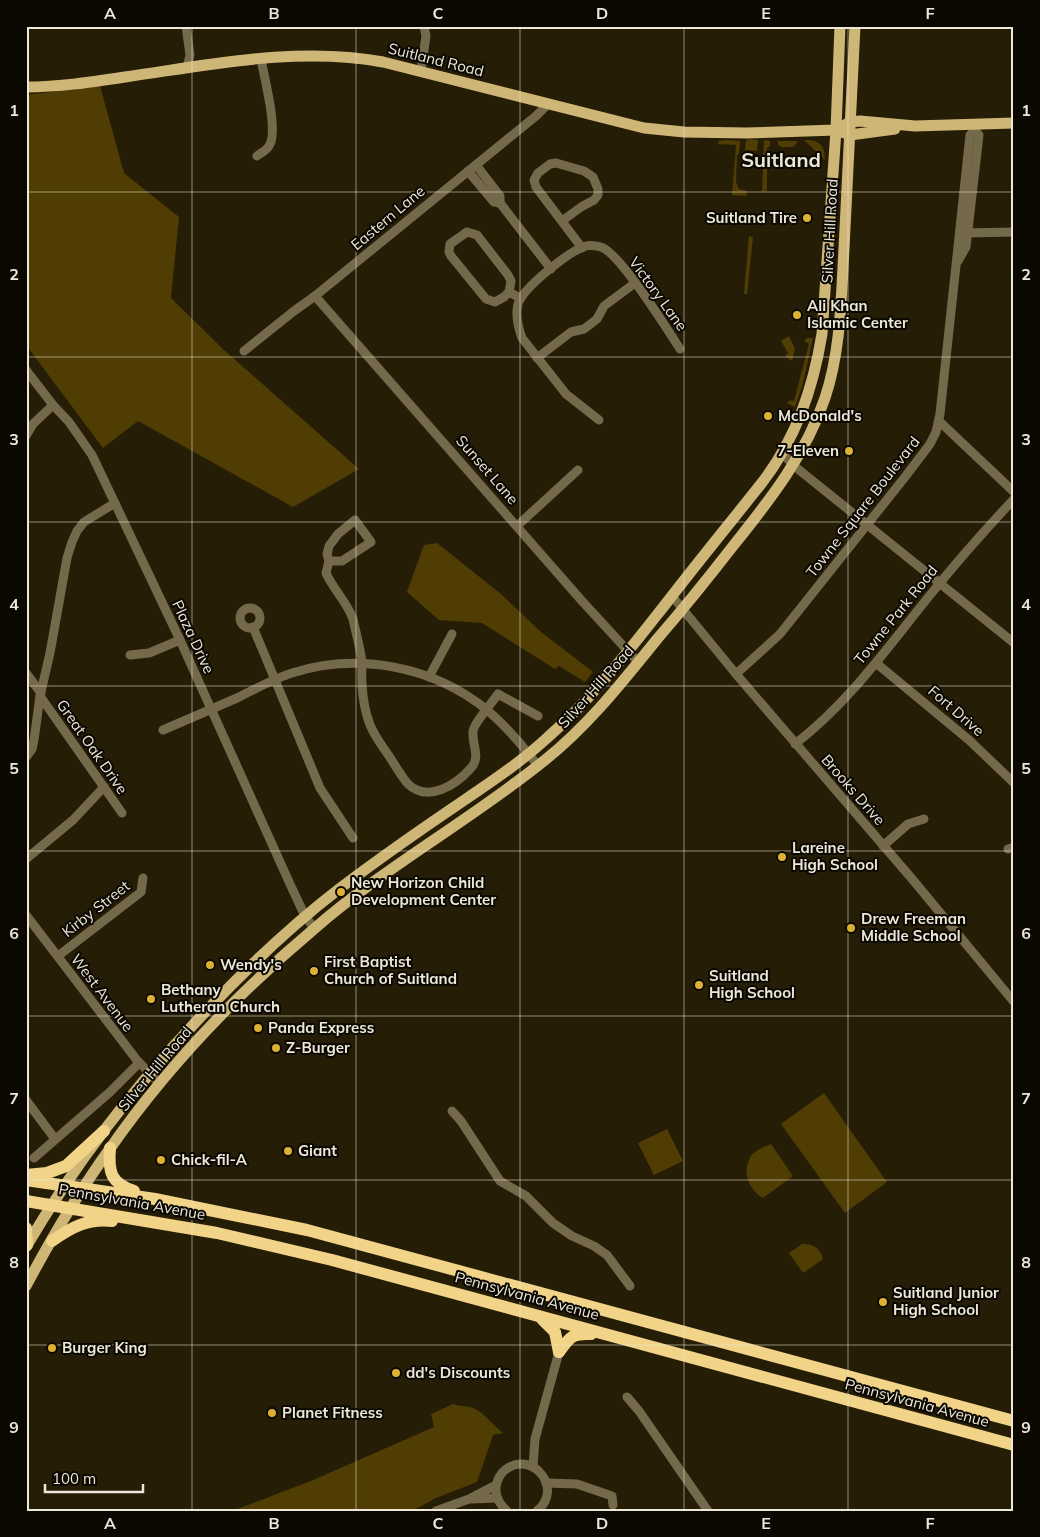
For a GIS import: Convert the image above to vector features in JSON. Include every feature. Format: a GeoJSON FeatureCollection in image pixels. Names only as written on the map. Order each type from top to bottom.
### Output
{"type":"FeatureCollection","features":[{"type":"Feature","properties":{"kind":"highway"},"geometry":{"type":"LineString","coordinates":[[26,1175],[47,1173],[66,1166],[104,1130]]}},
{"type":"Feature","properties":{"kind":"highway"},"geometry":{"type":"LineString","coordinates":[[110,1148],[110,1170],[115,1181],[124,1188],[156,1199]]}},
{"type":"Feature","properties":{"kind":"highway","name":"Pennsylvania Avenue"},"geometry":{"type":"LineString","coordinates":[[26,1180],[156,1199],[352,1241],[1014,1421]]}},
{"type":"Feature","properties":{"kind":"highway","name":"Pennsylvania Avenue"},"geometry":{"type":"LineString","coordinates":[[26,1201],[240,1238],[332,1260],[1014,1445]]}},
{"type":"Feature","properties":{"kind":"highway"},"geometry":{"type":"LineString","coordinates":[[52,1241],[71,1228],[95,1221],[160,1223]]}},
{"type":"Feature","properties":{"kind":"highway"},"geometry":{"type":"LineString","coordinates":[[26,1228],[27,1246]]}},
{"type":"Feature","properties":{"kind":"highway"},"geometry":{"type":"LineString","coordinates":[[538,1316],[554,1329],[559,1352]]}},
{"type":"Feature","properties":{"kind":"highway"},"geometry":{"type":"LineString","coordinates":[[559,1352],[574,1335],[603,1334]]}},
{"type":"Feature","properties":{"kind":"main road","name":"Silver Hill Road"},"geometry":{"type":"LineString","coordinates":[[27,1246],[52,1205],[104,1130],[149,1074],[218,998],[305,916],[376,862],[529,754],[575,712],[628,651],[672,596],[766,477],[782,453],[795,429],[807,400],[820,342],[836,130],[840,26]]}},
{"type":"Feature","properties":{"kind":"main road","name":"Silver Hill Road"},"geometry":{"type":"LineString","coordinates":[[26,1286],[71,1208],[110,1148],[160,1084],[192,1047],[241,996],[314,928],[381,876],[538,766],[586,723],[683,609],[751,524],[793,465],[805,445],[818,416],[834,366],[840,316],[855,26]]}},
{"type":"Feature","properties":{"kind":"main road","name":"Suitland Road"},"geometry":{"type":"LineString","coordinates":[[26,87],[74,84],[261,59],[314,55],[338,56],[366,59],[421,71],[644,128],[682,132],[747,133],[836,130],[850,135],[916,126]]}},
{"type":"Feature","properties":{"kind":"main road","name":"Suitland Road"},"geometry":{"type":"LineString","coordinates":[[836,130],[850,122],[860,121],[916,126],[975,127],[1014,123]]}},
{"type":"Feature","properties":{"kind":"street"},"geometry":{"type":"LineString","coordinates":[[186,26],[190,55],[187,68]]}},
{"type":"Feature","properties":{"kind":"street"},"geometry":{"type":"LineString","coordinates":[[421,71],[426,36],[424,26]]}},
{"type":"Feature","properties":{"kind":"street"},"geometry":{"type":"LineString","coordinates":[[257,156],[269,146],[273,136],[273,124],[261,59]]}},
{"type":"Feature","properties":{"kind":"street","name":"Eastern Lane"},"geometry":{"type":"LineString","coordinates":[[244,351],[315,296],[536,116],[548,104]]}},
{"type":"Feature","properties":{"kind":"street","name":"Towne Square Boulevard"},"geometry":{"type":"LineString","coordinates":[[736,674],[780,634],[868,525],[930,444],[939,421],[956,266],[966,246],[963,233],[970,135],[975,127]]}},
{"type":"Feature","properties":{"kind":"street"},"geometry":{"type":"LineString","coordinates":[[562,221],[594,200],[598,195],[598,189],[593,177],[584,171],[556,163],[550,164],[538,173],[534,180],[536,187],[582,248],[576,250],[532,284],[520,298],[517,311],[518,329],[522,338],[566,394],[598,420]]}},
{"type":"Feature","properties":{"kind":"street"},"geometry":{"type":"LineString","coordinates":[[476,165],[500,196],[500,203],[551,269]]}},
{"type":"Feature","properties":{"kind":"street"},"geometry":{"type":"LineString","coordinates":[[468,171],[494,202],[500,203]]}},
{"type":"Feature","properties":{"kind":"street"},"geometry":{"type":"LineString","coordinates":[[467,232],[477,235],[508,275],[511,281],[509,292],[495,302],[486,299],[451,256],[449,252],[450,244],[467,232]]}},
{"type":"Feature","properties":{"kind":"street"},"geometry":{"type":"LineString","coordinates":[[963,233],[1014,232]]}},
{"type":"Feature","properties":{"kind":"street","name":"Victory Lane"},"geometry":{"type":"LineString","coordinates":[[582,248],[588,245],[602,247],[615,258],[644,294],[680,349]]}},
{"type":"Feature","properties":{"kind":"street"},"geometry":{"type":"LineString","coordinates":[[537,358],[571,332],[584,329],[597,319],[604,306],[635,283]]}},
{"type":"Feature","properties":{"kind":"street"},"geometry":{"type":"LineString","coordinates":[[509,292],[520,298]]}},
{"type":"Feature","properties":{"kind":"street","name":"Sunset Lane"},"geometry":{"type":"LineString","coordinates":[[315,296],[582,601],[638,662]]}},
{"type":"Feature","properties":{"kind":"street","name":"Plaza Drive"},"geometry":{"type":"LineString","coordinates":[[26,370],[69,422],[92,455],[180,640],[305,916],[314,928]]}},
{"type":"Feature","properties":{"kind":"street"},"geometry":{"type":"LineString","coordinates":[[26,436],[33,424],[53,405]]}},
{"type":"Feature","properties":{"kind":"street"},"geometry":{"type":"LineString","coordinates":[[939,421],[1014,492]]}},
{"type":"Feature","properties":{"kind":"street"},"geometry":{"type":"LineString","coordinates":[[782,453],[793,465],[1014,643]]}},
{"type":"Feature","properties":{"kind":"street"},"geometry":{"type":"LineString","coordinates":[[517,526],[578,470]]}},
{"type":"Feature","properties":{"kind":"street","name":"Towne Park Road"},"geometry":{"type":"LineString","coordinates":[[795,744],[836,709],[876,663],[968,548],[1014,499]]}},
{"type":"Feature","properties":{"kind":"street"},"geometry":{"type":"LineString","coordinates":[[26,757],[32,749],[34,740],[40,694],[50,653],[67,558],[74,536],[84,522],[116,503]]}},
{"type":"Feature","properties":{"kind":"street"},"geometry":{"type":"LineString","coordinates":[[329,561],[342,561],[371,542],[355,520],[332,541],[327,554],[329,561],[326,573],[350,614],[362,663],[360,677],[362,695],[370,725],[407,782],[420,791],[442,790],[453,784],[471,768],[476,755],[473,728],[498,694],[538,716]]}},
{"type":"Feature","properties":{"kind":"street","name":"Brooks Drive"},"geometry":{"type":"LineString","coordinates":[[672,596],[1014,1002]]}},
{"type":"Feature","properties":{"kind":"street"},"geometry":{"type":"LineString","coordinates":[[253,627],[320,788],[353,838]]}},
{"type":"Feature","properties":{"kind":"street"},"geometry":{"type":"LineString","coordinates":[[429,677],[452,634]]}},
{"type":"Feature","properties":{"kind":"street"},"geometry":{"type":"LineString","coordinates":[[130,654],[149,653],[180,640]]}},
{"type":"Feature","properties":{"kind":"street"},"geometry":{"type":"LineString","coordinates":[[163,730],[292,673],[318,667],[362,663],[405,669],[429,677],[459,692],[487,710],[538,766]]}},
{"type":"Feature","properties":{"kind":"street","name":"Fort Drive"},"geometry":{"type":"LineString","coordinates":[[876,663],[969,740],[1014,784]]}},
{"type":"Feature","properties":{"kind":"street","name":"Great Oak Drive"},"geometry":{"type":"LineString","coordinates":[[26,673],[122,813]]}},
{"type":"Feature","properties":{"kind":"street"},"geometry":{"type":"LineString","coordinates":[[26,859],[73,820],[104,787]]}},
{"type":"Feature","properties":{"kind":"street"},"geometry":{"type":"LineString","coordinates":[[883,846],[908,824],[924,819]]}},
{"type":"Feature","properties":{"kind":"street","name":"Kirby Street"},"geometry":{"type":"LineString","coordinates":[[58,956],[141,892],[143,878]]}},
{"type":"Feature","properties":{"kind":"street","name":"West Avenue"},"geometry":{"type":"LineString","coordinates":[[26,915],[139,1063],[160,1084]]}},
{"type":"Feature","properties":{"kind":"street"},"geometry":{"type":"LineString","coordinates":[[34,1158],[110,1092],[139,1063]]}},
{"type":"Feature","properties":{"kind":"street"},"geometry":{"type":"LineString","coordinates":[[26,1100],[56,1139]]}},
{"type":"Feature","properties":{"kind":"street"},"geometry":{"type":"LineString","coordinates":[[452,1111],[461,1121],[500,1180],[526,1196],[553,1223],[572,1236],[594,1246],[606,1255],[630,1286]]}},
{"type":"Feature","properties":{"kind":"street"},"geometry":{"type":"LineString","coordinates":[[533,1466],[535,1440],[559,1352]]}},
{"type":"Feature","properties":{"kind":"street"},"geometry":{"type":"LineString","coordinates":[[627,1397],[708,1511]]}},
{"type":"Feature","properties":{"kind":"street"},"geometry":{"type":"LineString","coordinates":[[522,1464],[535,1440]]}},
{"type":"Feature","properties":{"kind":"street"},"geometry":{"type":"LineString","coordinates":[[507,1511],[497,1498],[496,1485],[500,1475],[506,1469],[513,1465],[522,1464],[533,1466],[542,1474],[546,1483],[545,1501],[536,1511]]}},
{"type":"Feature","properties":{"kind":"street"},"geometry":{"type":"LineString","coordinates":[[546,1483],[577,1484],[612,1496],[613,1505]]}},
{"type":"Feature","properties":{"kind":"street"},"geometry":{"type":"LineString","coordinates":[[436,1511],[469,1499],[496,1485]]}},
{"type":"Feature","properties":{"kind":"street"},"geometry":{"type":"LineString","coordinates":[[469,1499],[497,1498]]}},
{"type":"Feature","properties":{"kind":"shaded area"},"geometry":{"type":"Polygon","coordinates":[[[100,86],[124,173],[179,217],[171,298],[224,350],[359,469],[293,507],[138,421],[103,448],[26,345],[26,95],[100,86]]]}},
{"type":"Feature","properties":{"kind":"shaded area"},"geometry":{"type":"Polygon","coordinates":[[[748,139],[758,140],[757,151],[745,150],[748,139]]]}},
{"type":"Feature","properties":{"kind":"shaded area"},"geometry":{"type":"Polygon","coordinates":[[[764,140],[770,141],[770,146],[767,148],[767,191],[762,192],[764,140]]]}},
{"type":"Feature","properties":{"kind":"shaded area"},"geometry":{"type":"Polygon","coordinates":[[[804,140],[820,144],[824,150],[825,160],[804,140]]]}},
{"type":"Feature","properties":{"kind":"shaded area"},"geometry":{"type":"Polygon","coordinates":[[[719,141],[740,141],[739,153],[737,155],[736,182],[739,189],[747,191],[746,196],[732,195],[736,145],[718,144],[719,141]]]}},
{"type":"Feature","properties":{"kind":"shaded area"},"geometry":{"type":"Polygon","coordinates":[[[777,141],[797,141],[797,143],[793,147],[783,147],[779,146],[777,141]]]}},
{"type":"Feature","properties":{"kind":"shaded area"},"geometry":{"type":"Polygon","coordinates":[[[749,236],[753,237],[747,294],[744,294],[749,236]]]}},
{"type":"Feature","properties":{"kind":"shaded area"},"geometry":{"type":"Polygon","coordinates":[[[789,336],[795,349],[792,361],[785,356],[788,353],[781,341],[789,336]]]}},
{"type":"Feature","properties":{"kind":"shaded area"},"geometry":{"type":"Polygon","coordinates":[[[807,338],[813,338],[803,383],[795,407],[787,403],[790,400],[794,401],[809,344],[804,341],[807,338]]]}},
{"type":"Feature","properties":{"kind":"shaded area"},"geometry":{"type":"Polygon","coordinates":[[[437,543],[501,594],[541,632],[593,672],[585,682],[559,666],[555,669],[482,623],[439,620],[407,592],[424,545],[437,543]]]}},
{"type":"Feature","properties":{"kind":"shaded area"},"geometry":{"type":"Polygon","coordinates":[[[824,1093],[887,1182],[845,1213],[781,1124],[824,1093]]]}},
{"type":"Feature","properties":{"kind":"shaded area"},"geometry":{"type":"Polygon","coordinates":[[[667,1129],[683,1161],[654,1175],[638,1143],[667,1129]]]}},
{"type":"Feature","properties":{"kind":"shaded area"},"geometry":{"type":"Polygon","coordinates":[[[771,1144],[793,1176],[763,1198],[750,1185],[747,1168],[753,1154],[771,1144]]]}},
{"type":"Feature","properties":{"kind":"shaded area"},"geometry":{"type":"Polygon","coordinates":[[[802,1244],[810,1244],[815,1247],[823,1259],[803,1273],[789,1253],[802,1244]]]}},
{"type":"Feature","properties":{"kind":"shaded area"},"geometry":{"type":"Polygon","coordinates":[[[453,1404],[477,1410],[503,1433],[493,1435],[477,1482],[436,1498],[412,1511],[232,1511],[311,1481],[434,1427],[431,1414],[453,1404]]]}},
{"type":"Feature","properties":{"kind":"place","name":"Suitland Tire"},"geometry":{"type":"Point","coordinates":[807,218]}},
{"type":"Feature","properties":{"kind":"place","name":"Ali Khan Islamic Center"},"geometry":{"type":"Point","coordinates":[797,315]}},
{"type":"Feature","properties":{"kind":"place","name":"McDonald's"},"geometry":{"type":"Point","coordinates":[768,416]}},
{"type":"Feature","properties":{"kind":"place","name":"7-Eleven"},"geometry":{"type":"Point","coordinates":[849,451]}},
{"type":"Feature","properties":{"kind":"place","name":"Lareine High School"},"geometry":{"type":"Point","coordinates":[782,857]}},
{"type":"Feature","properties":{"kind":"place","name":"New Horizon Child Development Center"},"geometry":{"type":"Point","coordinates":[341,892]}},
{"type":"Feature","properties":{"kind":"place","name":"Drew Freeman Middle School"},"geometry":{"type":"Point","coordinates":[851,928]}},
{"type":"Feature","properties":{"kind":"place","name":"Wendy's"},"geometry":{"type":"Point","coordinates":[210,965]}},
{"type":"Feature","properties":{"kind":"place","name":"First Baptist Church of Suitland"},"geometry":{"type":"Point","coordinates":[314,971]}},
{"type":"Feature","properties":{"kind":"place","name":"Suitland High School"},"geometry":{"type":"Point","coordinates":[699,985]}},
{"type":"Feature","properties":{"kind":"place","name":"Bethany Lutheran Church"},"geometry":{"type":"Point","coordinates":[151,999]}},
{"type":"Feature","properties":{"kind":"place","name":"Panda Express"},"geometry":{"type":"Point","coordinates":[258,1028]}},
{"type":"Feature","properties":{"kind":"place","name":"Z-Burger"},"geometry":{"type":"Point","coordinates":[276,1048]}},
{"type":"Feature","properties":{"kind":"place","name":"Giant"},"geometry":{"type":"Point","coordinates":[288,1151]}},
{"type":"Feature","properties":{"kind":"place","name":"Chick-fil-A"},"geometry":{"type":"Point","coordinates":[161,1160]}},
{"type":"Feature","properties":{"kind":"place","name":"Suitland Junior High School"},"geometry":{"type":"Point","coordinates":[883,1302]}},
{"type":"Feature","properties":{"kind":"place","name":"Burger King"},"geometry":{"type":"Point","coordinates":[52,1348]}},
{"type":"Feature","properties":{"kind":"place","name":"dd's Discounts"},"geometry":{"type":"Point","coordinates":[396,1373]}},
{"type":"Feature","properties":{"kind":"place","name":"Planet Fitness"},"geometry":{"type":"Point","coordinates":[272,1413]}},
{"type":"Feature","properties":{"kind":"district","name":"Suitland"},"geometry":{"type":"Point","coordinates":[781,160]}}]}
